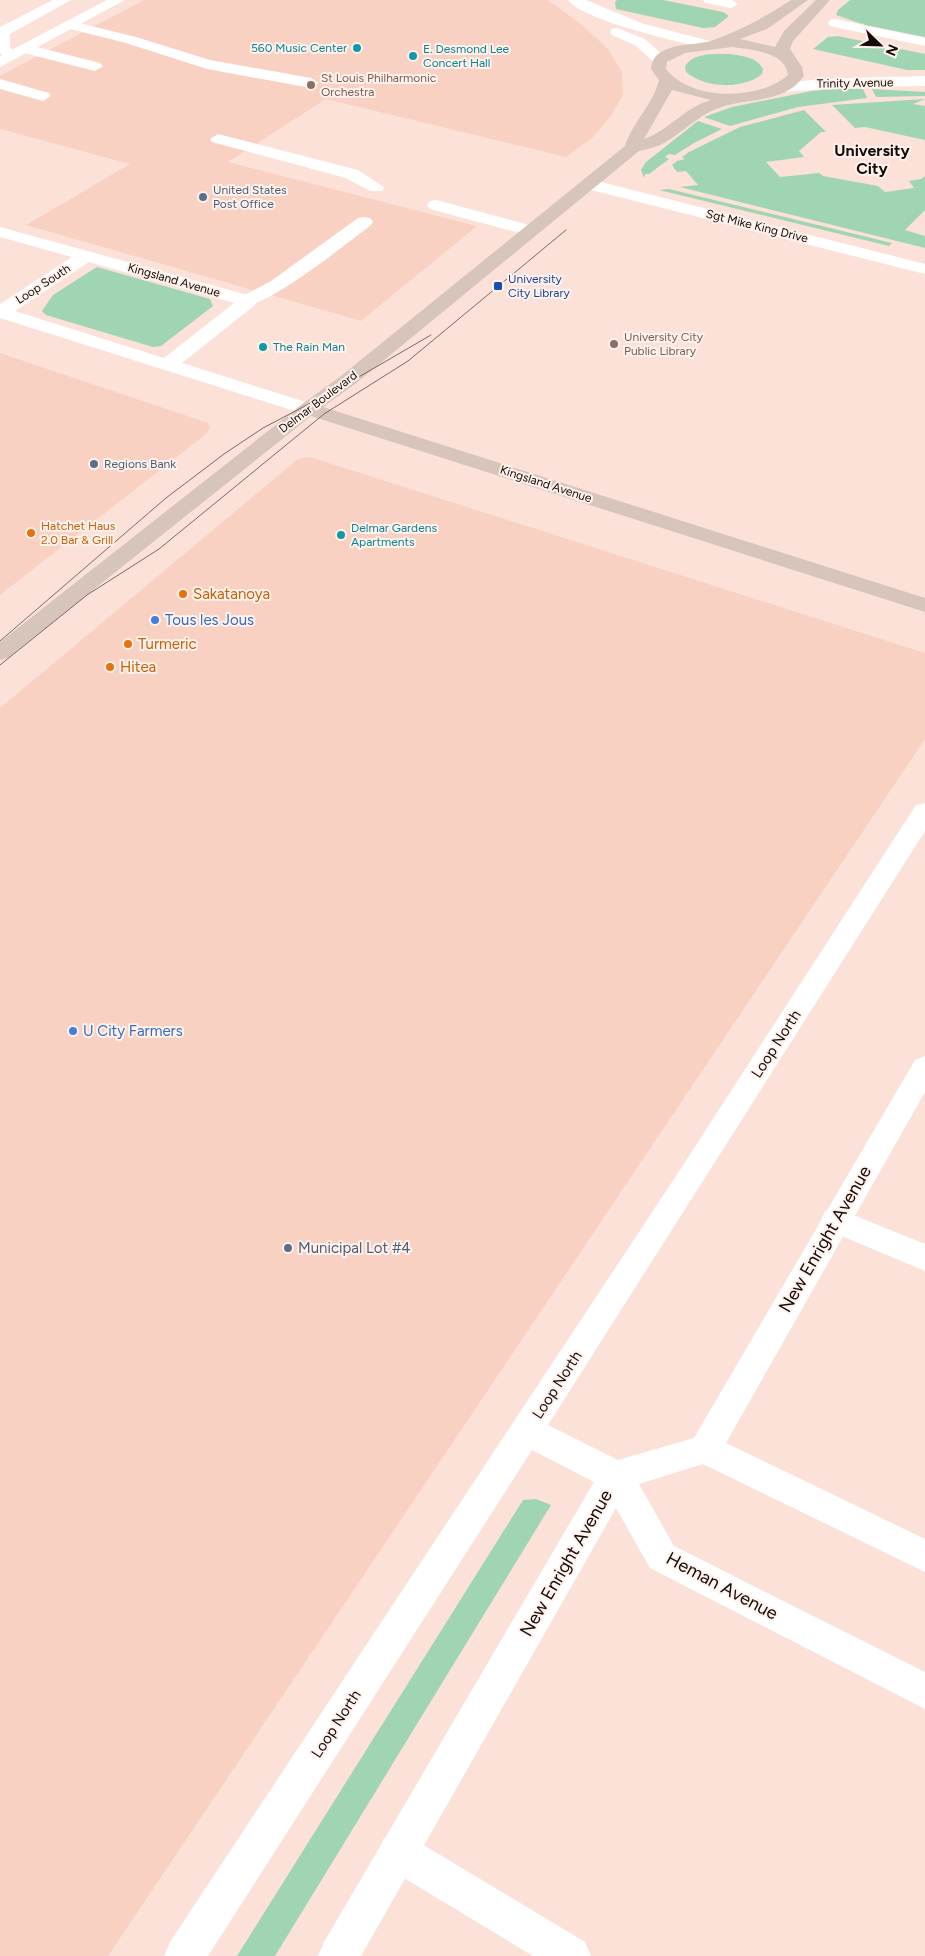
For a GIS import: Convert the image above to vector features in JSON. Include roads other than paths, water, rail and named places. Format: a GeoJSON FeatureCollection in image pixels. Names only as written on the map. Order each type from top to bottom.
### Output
{"type":"FeatureCollection","features":[{"type":"Feature","properties":{"kind":"main road"},"geometry":{"type":"LineString","coordinates":[[801,0],[757,28],[668,54],[660,61],[659,68],[666,80],[683,89],[707,95],[744,97],[774,92],[784,87],[796,76],[796,70],[782,49],[785,38],[817,10],[824,0]]}},
{"type":"Feature","properties":{"kind":"main road"},"geometry":{"type":"LineString","coordinates":[[710,43],[763,48],[790,61]]}},
{"type":"Feature","properties":{"kind":"main road","name":"Delmar Boulevard"},"geometry":{"type":"LineString","coordinates":[[632,148],[635,136],[662,101],[666,80]]}},
{"type":"Feature","properties":{"kind":"main road","name":"Delmar Boulevard"},"geometry":{"type":"LineString","coordinates":[[0,653],[308,409],[348,380],[632,148],[658,140],[690,116],[711,105],[744,97]]}},
{"type":"Feature","properties":{"kind":"main road","name":"Kingsland Avenue"},"geometry":{"type":"LineString","coordinates":[[308,409],[925,605]]}},
{"type":"Feature","properties":{"kind":"street"},"geometry":{"type":"LineString","coordinates":[[1,32],[64,0]]}},
{"type":"Feature","properties":{"kind":"street"},"geometry":{"type":"LineString","coordinates":[[12,56],[118,0]]}},
{"type":"Feature","properties":{"kind":"street"},"geometry":{"type":"LineString","coordinates":[[575,0],[598,14],[655,32],[710,43]]}},
{"type":"Feature","properties":{"kind":"street"},"geometry":{"type":"LineString","coordinates":[[710,0],[731,4]]}},
{"type":"Feature","properties":{"kind":"street"},"geometry":{"type":"LineString","coordinates":[[598,14],[612,29],[640,42],[660,61]]}},
{"type":"Feature","properties":{"kind":"street"},"geometry":{"type":"LineString","coordinates":[[835,23],[925,42]]}},
{"type":"Feature","properties":{"kind":"street"},"geometry":{"type":"LineString","coordinates":[[71,25],[131,40],[207,64],[311,83]]}},
{"type":"Feature","properties":{"kind":"street"},"geometry":{"type":"LineString","coordinates":[[1,32],[40,41]]}},
{"type":"Feature","properties":{"kind":"street"},"geometry":{"type":"LineString","coordinates":[[1,32],[3,48],[12,56],[95,66]]}},
{"type":"Feature","properties":{"kind":"street","name":"Trinity Avenue"},"geometry":{"type":"LineString","coordinates":[[790,61],[810,66]]}},
{"type":"Feature","properties":{"kind":"street","name":"Trinity Avenue"},"geometry":{"type":"LineString","coordinates":[[828,69],[925,81]]}},
{"type":"Feature","properties":{"kind":"street","name":"Trinity Avenue"},"geometry":{"type":"LineString","coordinates":[[784,87],[836,83],[925,81]]}},
{"type":"Feature","properties":{"kind":"street"},"geometry":{"type":"LineString","coordinates":[[0,84],[43,96]]}},
{"type":"Feature","properties":{"kind":"street"},"geometry":{"type":"LineString","coordinates":[[218,139],[352,174],[376,187]]}},
{"type":"Feature","properties":{"kind":"street","name":"Sgt Mike King Drive"},"geometry":{"type":"LineString","coordinates":[[589,184],[925,269]]}},
{"type":"Feature","properties":{"kind":"street"},"geometry":{"type":"LineString","coordinates":[[436,205],[531,231]]}},
{"type":"Feature","properties":{"kind":"street"},"geometry":{"type":"LineString","coordinates":[[248,301],[277,285],[364,222]]}},
{"type":"Feature","properties":{"kind":"street","name":"Kingsland Avenue"},"geometry":{"type":"LineString","coordinates":[[0,232],[248,301]]}},
{"type":"Feature","properties":{"kind":"street","name":"Loop South"},"geometry":{"type":"LineString","coordinates":[[0,312],[86,256]]}},
{"type":"Feature","properties":{"kind":"street","name":"Kingsland Avenue"},"geometry":{"type":"LineString","coordinates":[[167,364],[248,301]]}},
{"type":"Feature","properties":{"kind":"street","name":"Kingsland Avenue"},"geometry":{"type":"LineString","coordinates":[[0,312],[308,409]]}},
{"type":"Feature","properties":{"kind":"street","name":"Loop North"},"geometry":{"type":"LineString","coordinates":[[184,1956],[527,1431],[925,811]]}},
{"type":"Feature","properties":{"kind":"street","name":"New Enright Avenue"},"geometry":{"type":"LineString","coordinates":[[338,1956],[616,1476],[705,1449],[925,1067]]}},
{"type":"Feature","properties":{"kind":"street"},"geometry":{"type":"LineString","coordinates":[[836,1220],[925,1258]]}},
{"type":"Feature","properties":{"kind":"street"},"geometry":{"type":"LineString","coordinates":[[527,1431],[616,1476]]}},
{"type":"Feature","properties":{"kind":"street"},"geometry":{"type":"LineString","coordinates":[[705,1449],[925,1556]]}},
{"type":"Feature","properties":{"kind":"street","name":"Heman Avenue"},"geometry":{"type":"LineString","coordinates":[[616,1476],[662,1557],[925,1691]]}},
{"type":"Feature","properties":{"kind":"street"},"geometry":{"type":"LineString","coordinates":[[398,1852],[572,1956]]}},
{"type":"Feature","properties":{"kind":"tram line"},"geometry":{"type":"LineString","coordinates":[[0,665],[87,595],[159,549],[324,414],[408,361],[566,230]]}},
{"type":"Feature","properties":{"kind":"tram line"},"geometry":{"type":"LineString","coordinates":[[0,641],[166,498],[224,454],[263,428],[345,385],[431,335]]}},
{"type":"Feature","properties":{"kind":"place","name":"560 Music Center"},"geometry":{"type":"Point","coordinates":[357,48]}},
{"type":"Feature","properties":{"kind":"place","name":"E. Desmond Lee Concert Hall"},"geometry":{"type":"Point","coordinates":[413,56]}},
{"type":"Feature","properties":{"kind":"place","name":"St Louis Philharmonic Orchestra"},"geometry":{"type":"Point","coordinates":[311,85]}},
{"type":"Feature","properties":{"kind":"place","name":"United States Post Office"},"geometry":{"type":"Point","coordinates":[203,197]}},
{"type":"Feature","properties":{"kind":"place","name":"University City Library"},"geometry":{"type":"Point","coordinates":[498,286]}},
{"type":"Feature","properties":{"kind":"place","name":"University City Public Library"},"geometry":{"type":"Point","coordinates":[614,344]}},
{"type":"Feature","properties":{"kind":"place","name":"The Rain Man"},"geometry":{"type":"Point","coordinates":[263,347]}},
{"type":"Feature","properties":{"kind":"place","name":"Regions Bank"},"geometry":{"type":"Point","coordinates":[94,464]}},
{"type":"Feature","properties":{"kind":"place","name":"Hatchet Haus 2.0 Bar & Grill"},"geometry":{"type":"Point","coordinates":[31,533]}},
{"type":"Feature","properties":{"kind":"place","name":"Delmar Gardens Apartments"},"geometry":{"type":"Point","coordinates":[341,535]}},
{"type":"Feature","properties":{"kind":"place","name":"Sakatanoya"},"geometry":{"type":"Point","coordinates":[183,594]}},
{"type":"Feature","properties":{"kind":"place","name":"Tous les Jous"},"geometry":{"type":"Point","coordinates":[155,620]}},
{"type":"Feature","properties":{"kind":"place","name":"Turmeric"},"geometry":{"type":"Point","coordinates":[128,644]}},
{"type":"Feature","properties":{"kind":"place","name":"Hitea"},"geometry":{"type":"Point","coordinates":[110,667]}},
{"type":"Feature","properties":{"kind":"place","name":"U City Farmers"},"geometry":{"type":"Point","coordinates":[73,1031]}},
{"type":"Feature","properties":{"kind":"place","name":"Municipal Lot #4"},"geometry":{"type":"Point","coordinates":[288,1248]}},
{"type":"Feature","properties":{"kind":"district","name":"University City"},"geometry":{"type":"Point","coordinates":[872,159]}}]}
